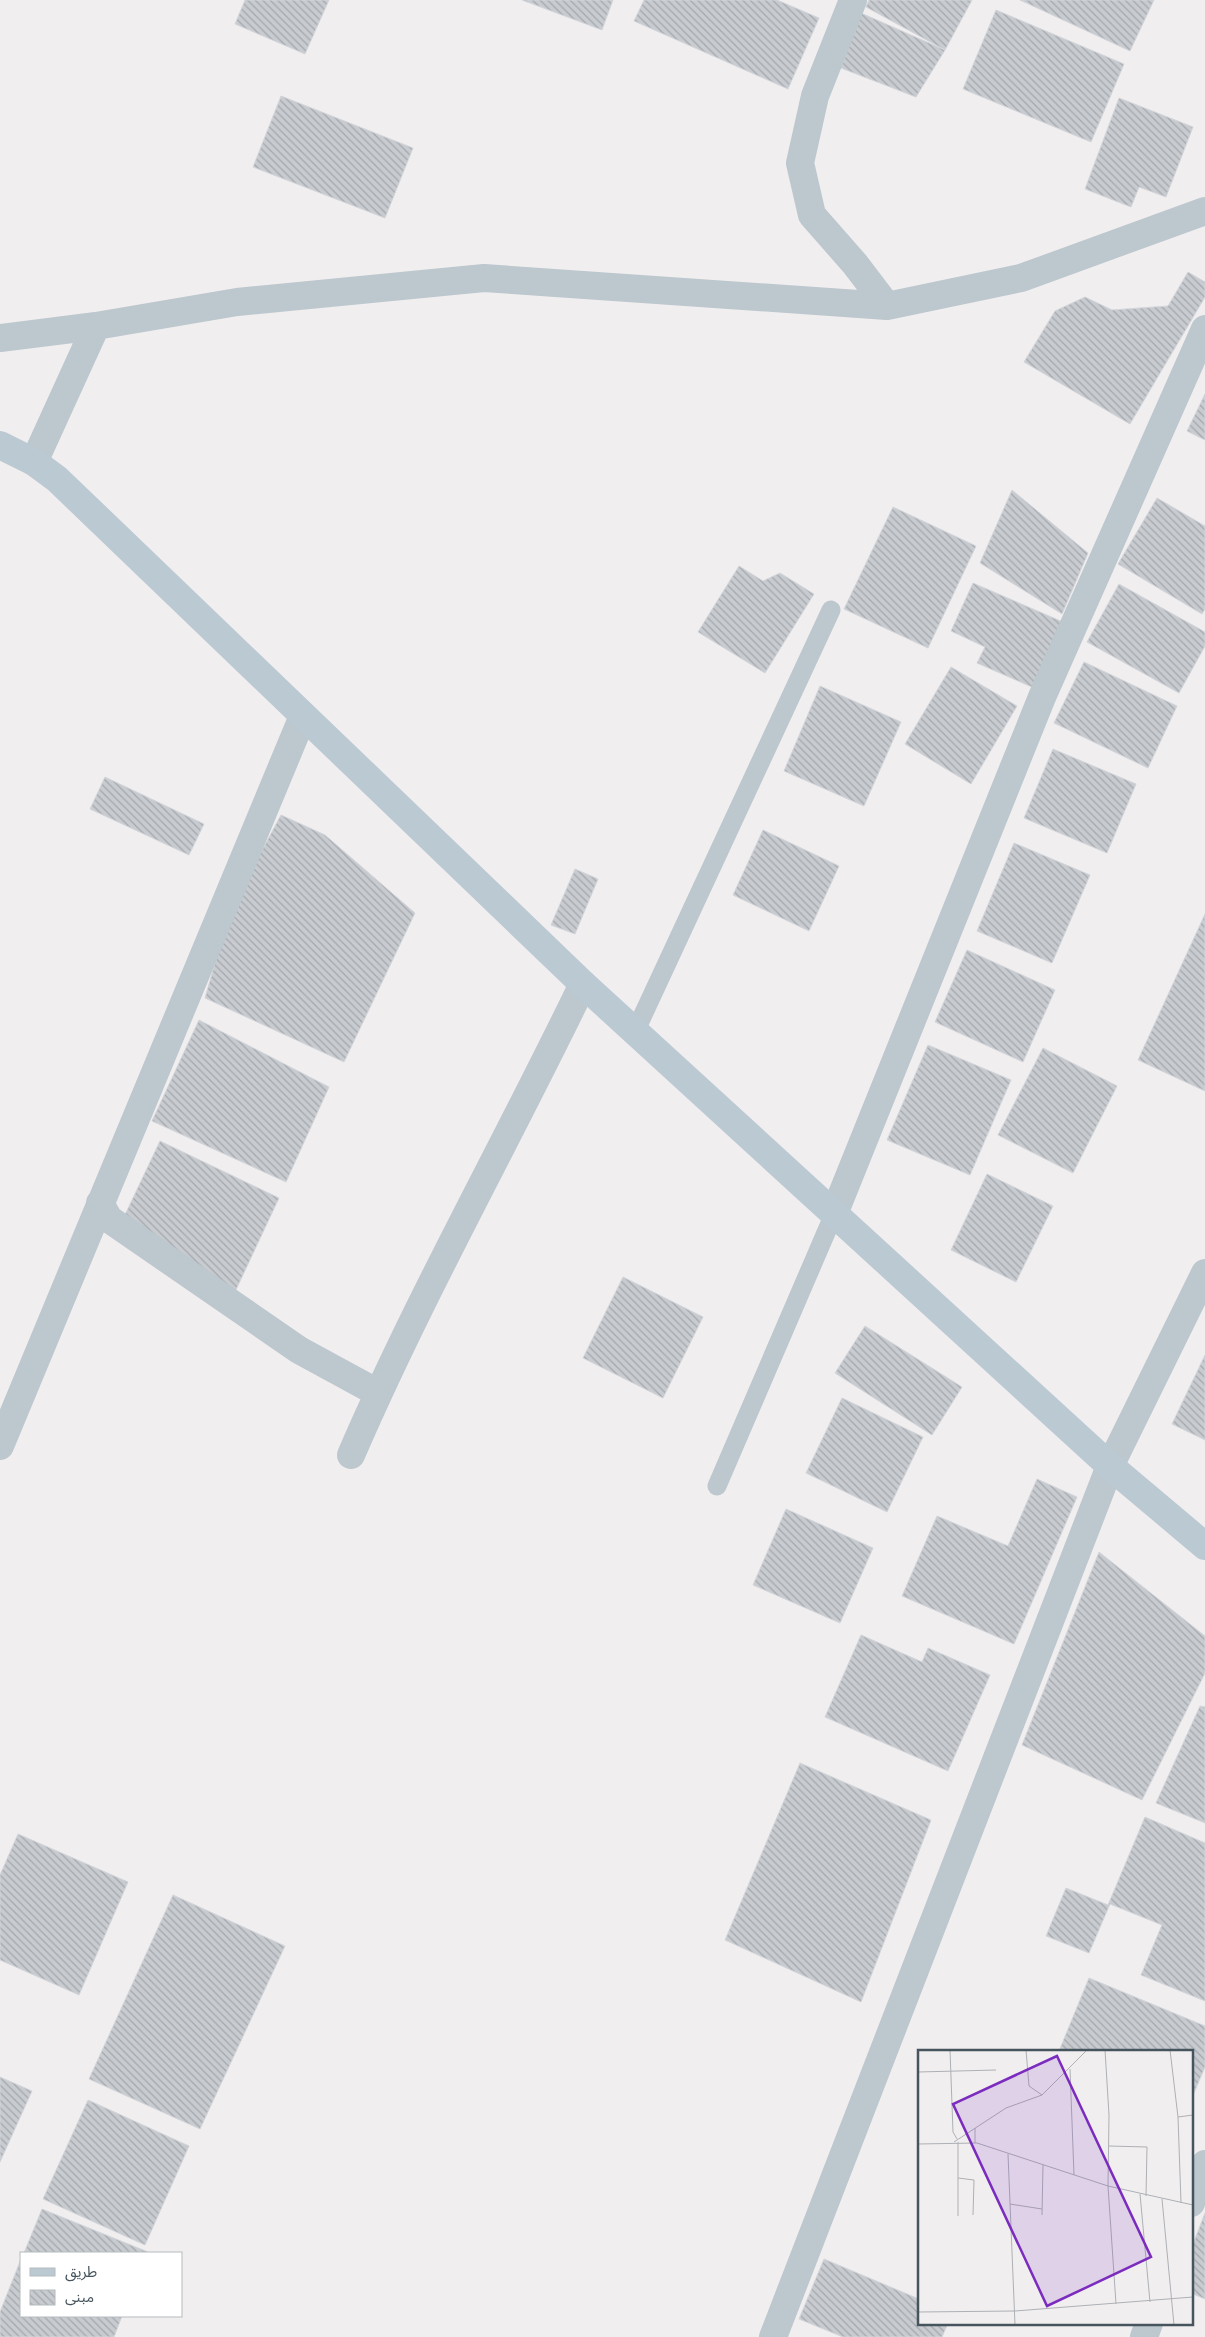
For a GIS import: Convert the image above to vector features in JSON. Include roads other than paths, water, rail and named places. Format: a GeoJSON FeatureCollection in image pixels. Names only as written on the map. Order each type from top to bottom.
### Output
{"type":"FeatureCollection","features":[{"type":"Feature","properties":{"kind":"street"},"geometry":{"type":"LineString","coordinates":[[853,0],[815,96],[800,163],[812,214],[855,264],[887,306]]}},
{"type":"Feature","properties":{"kind":"street"},"geometry":{"type":"LineString","coordinates":[[0,338],[96,326],[237,302],[484,278],[887,306],[1021,278],[1205,211]]}},
{"type":"Feature","properties":{"kind":"street"},"geometry":{"type":"LineString","coordinates":[[34,462],[96,326]]}},
{"type":"Feature","properties":{"kind":"street"},"geometry":{"type":"LineString","coordinates":[[834,1214],[1042,697],[1205,329]]}},
{"type":"Feature","properties":{"kind":"street"},"geometry":{"type":"LineString","coordinates":[[0,445],[34,462],[57,479],[583,984],[1110,1466],[1205,1546]]}},
{"type":"Feature","properties":{"kind":"street"},"geometry":{"type":"LineString","coordinates":[[0,1446],[304,716]]}},
{"type":"Feature","properties":{"kind":"street"},"geometry":{"type":"LineString","coordinates":[[351,1456],[378,1393],[537,1080],[583,984]]}},
{"type":"Feature","properties":{"kind":"street"},"geometry":{"type":"LineString","coordinates":[[100,1203],[109,1219],[298,1350],[378,1393]]}},
{"type":"Feature","properties":{"kind":"street"},"geometry":{"type":"LineString","coordinates":[[774,2337],[1110,1466],[1205,1273]]}},
{"type":"Feature","properties":{"kind":"street"},"geometry":{"type":"LineString","coordinates":[[1192,2200],[1205,2164]]}},
{"type":"Feature","properties":{"kind":"street"},"geometry":{"type":"LineString","coordinates":[[1144,2337],[1149,2324]]}},
{"type":"Feature","properties":{"kind":"lane"},"geometry":{"type":"LineString","coordinates":[[635,1032],[831,610]]}},
{"type":"Feature","properties":{"kind":"lane"},"geometry":{"type":"LineString","coordinates":[[716,1486],[834,1214]]}}]}
